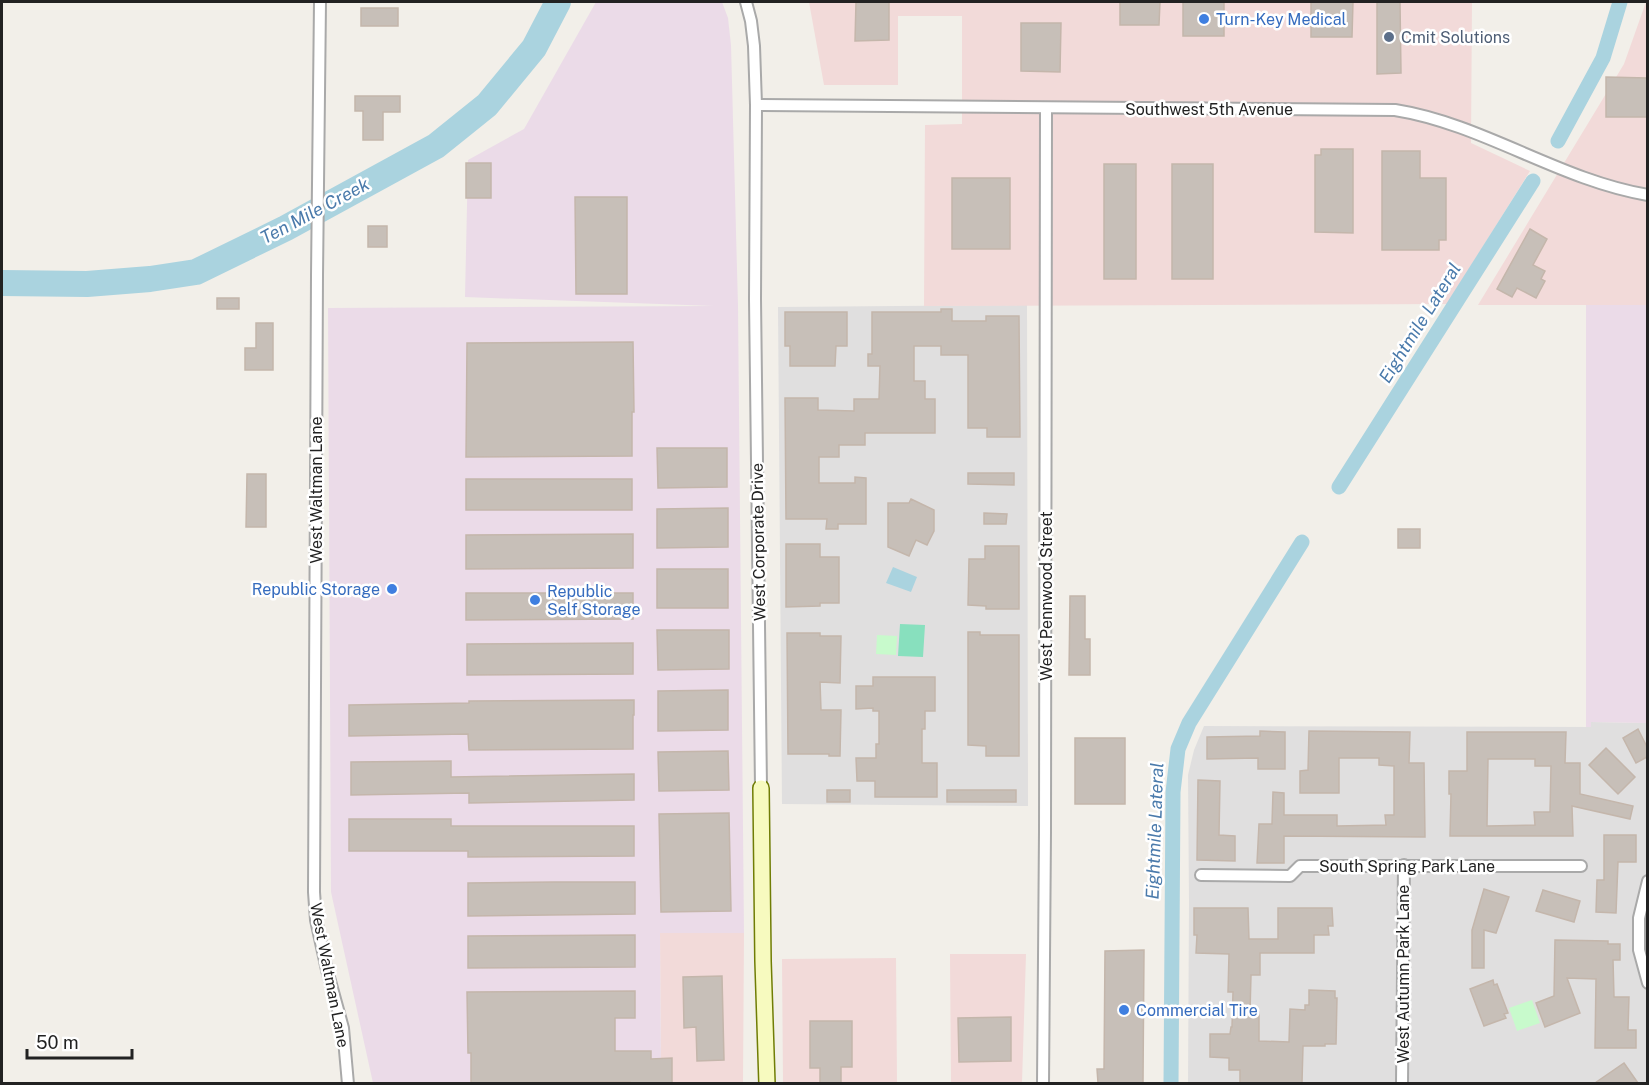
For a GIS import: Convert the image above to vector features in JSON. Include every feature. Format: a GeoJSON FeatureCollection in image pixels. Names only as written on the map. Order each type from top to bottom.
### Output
{"type":"FeatureCollection","features":[{"type":"Feature","properties":{"kind":"street","name":"West Waltman Lane"},"geometry":{"type":"LineString","coordinates":[[320,2],[314,892],[316,920],[343,1028],[348,1083]]}},
{"type":"Feature","properties":{"kind":"street","name":"West Corporate Drive"},"geometry":{"type":"LineString","coordinates":[[746,2],[754,46],[756,105],[755,299],[763,962],[767,1083]]}},
{"type":"Feature","properties":{"kind":"street","name":"Southwest 5th Avenue"},"geometry":{"type":"LineString","coordinates":[[756,105],[1395,110],[1430,117],[1608,186],[1647,195]]}},
{"type":"Feature","properties":{"kind":"street","name":"West Pennwood Street"},"geometry":{"type":"LineString","coordinates":[[1043,1083],[1046,109]]}},
{"type":"Feature","properties":{"kind":"street","name":"West Autumn Park Lane"},"geometry":{"type":"LineString","coordinates":[[1402,1083],[1404,865]]}},
{"type":"Feature","properties":{"kind":"street","name":"South Spring Park Lane"},"geometry":{"type":"LineString","coordinates":[[1201,875],[1290,876],[1300,866],[1581,866]]}},
{"type":"Feature","properties":{"kind":"street"},"geometry":{"type":"LineString","coordinates":[[1647,881],[1639,918],[1640,951],[1647,983]]}},
{"type":"Feature","properties":{"kind":"shaded area","name":"Republic Self Storage"},"geometry":{"type":"Polygon","coordinates":[[[596,2],[722,2],[728,18],[731,45],[738,306],[744,933],[660,933],[661,1083],[373,1083],[331,892],[328,308],[714,306],[465,297],[468,160],[524,129],[596,2]]]}},
{"type":"Feature","properties":{"kind":"shaded area"},"geometry":{"type":"Polygon","coordinates":[[[809,2],[1472,2],[1471,143],[1530,171],[1447,304],[924,306],[925,125],[962,124],[962,16],[898,16],[898,85],[824,85],[809,2]]]}},
{"type":"Feature","properties":{"kind":"shaded area"},"geometry":{"type":"Polygon","coordinates":[[[1646,2],[1647,305],[1478,305],[1624,64],[1646,2]]]}},
{"type":"Feature","properties":{"kind":"shaded area"},"geometry":{"type":"Polygon","coordinates":[[[1027,305],[1028,806],[782,804],[778,307],[1027,305]]]}},
{"type":"Feature","properties":{"kind":"shaded area"},"geometry":{"type":"Polygon","coordinates":[[[1586,305],[1647,305],[1647,723],[1591,722],[1591,727],[1586,727],[1586,305]]]}},
{"type":"Feature","properties":{"kind":"shaded area"},"geometry":{"type":"Polygon","coordinates":[[[1591,722],[1647,723],[1647,1083],[1188,1084],[1188,775],[1194,750],[1204,726],[1590,727],[1591,722]]]}},
{"type":"Feature","properties":{"kind":"shaded area"},"geometry":{"type":"Polygon","coordinates":[[[660,933],[744,933],[743,1083],[661,1083],[660,933]]]}},
{"type":"Feature","properties":{"kind":"shaded area"},"geometry":{"type":"Polygon","coordinates":[[[950,954],[1026,954],[1022,1083],[951,1083],[950,954]]]}},
{"type":"Feature","properties":{"kind":"shaded area"},"geometry":{"type":"Polygon","coordinates":[[[896,958],[897,1083],[783,1083],[782,959],[896,958]]]}},
{"type":"Feature","properties":{"kind":"green space"},"geometry":{"type":"Polygon","coordinates":[[[900,624],[925,625],[923,657],[898,656],[900,624]]]}},
{"type":"Feature","properties":{"kind":"green space"},"geometry":{"type":"Polygon","coordinates":[[[877,635],[897,636],[896,655],[876,654],[877,635]]]}},
{"type":"Feature","properties":{"kind":"green space"},"geometry":{"type":"Polygon","coordinates":[[[1532,1000],[1540,1023],[1517,1031],[1509,1008],[1532,1000]]]}},
{"type":"Feature","properties":{"kind":"water"},"geometry":{"type":"Polygon","coordinates":[[[893,567],[917,577],[911,592],[886,583],[893,567]]]}},
{"type":"Feature","properties":{"kind":"building"},"geometry":{"type":"Polygon","coordinates":[[[856,2],[889,2],[889,40],[855,41],[856,2]]]}},
{"type":"Feature","properties":{"kind":"building"},"geometry":{"type":"Polygon","coordinates":[[[1120,2],[1160,2],[1159,25],[1120,25],[1120,2]]]}},
{"type":"Feature","properties":{"kind":"building","name":"Turn-Key Medical"},"geometry":{"type":"Polygon","coordinates":[[[1183,2],[1224,2],[1224,36],[1183,36],[1183,2]]]}},
{"type":"Feature","properties":{"kind":"building"},"geometry":{"type":"Polygon","coordinates":[[[1311,2],[1353,2],[1352,37],[1311,37],[1311,2]]]}},
{"type":"Feature","properties":{"kind":"building","name":"Cmit Solutions"},"geometry":{"type":"Polygon","coordinates":[[[1377,2],[1400,2],[1401,73],[1377,74],[1377,2]]]}},
{"type":"Feature","properties":{"kind":"building"},"geometry":{"type":"Polygon","coordinates":[[[361,8],[398,8],[398,26],[361,26],[361,8]]]}},
{"type":"Feature","properties":{"kind":"building"},"geometry":{"type":"Polygon","coordinates":[[[1021,23],[1061,23],[1060,72],[1021,71],[1021,23]]]}},
{"type":"Feature","properties":{"kind":"building"},"geometry":{"type":"Polygon","coordinates":[[[1606,77],[1647,78],[1647,117],[1606,117],[1606,77]]]}},
{"type":"Feature","properties":{"kind":"building"},"geometry":{"type":"Polygon","coordinates":[[[355,96],[400,96],[400,112],[383,112],[383,140],[363,140],[363,111],[355,111],[355,96]]]}},
{"type":"Feature","properties":{"kind":"building"},"geometry":{"type":"Polygon","coordinates":[[[1321,149],[1353,149],[1353,233],[1315,232],[1315,155],[1321,155],[1321,149]]]}},
{"type":"Feature","properties":{"kind":"building"},"geometry":{"type":"Polygon","coordinates":[[[1382,151],[1420,151],[1420,178],[1446,178],[1446,240],[1439,240],[1439,250],[1382,250],[1382,151]]]}},
{"type":"Feature","properties":{"kind":"building"},"geometry":{"type":"Polygon","coordinates":[[[466,163],[491,163],[491,198],[466,198],[466,163]]]}},
{"type":"Feature","properties":{"kind":"building"},"geometry":{"type":"Polygon","coordinates":[[[1104,164],[1136,164],[1136,279],[1104,279],[1104,164]]]}},
{"type":"Feature","properties":{"kind":"building"},"geometry":{"type":"Polygon","coordinates":[[[1172,164],[1213,164],[1213,279],[1172,279],[1172,164]]]}},
{"type":"Feature","properties":{"kind":"building"},"geometry":{"type":"Polygon","coordinates":[[[952,178],[1010,178],[1010,249],[952,249],[952,178]]]}},
{"type":"Feature","properties":{"kind":"building"},"geometry":{"type":"Polygon","coordinates":[[[575,197],[627,197],[627,294],[576,294],[575,197]]]}},
{"type":"Feature","properties":{"kind":"building"},"geometry":{"type":"Polygon","coordinates":[[[368,226],[387,226],[387,247],[368,247],[368,226]]]}},
{"type":"Feature","properties":{"kind":"building"},"geometry":{"type":"Polygon","coordinates":[[[1530,229],[1547,239],[1533,265],[1545,271],[1541,279],[1545,281],[1536,298],[1517,288],[1512,297],[1497,289],[1530,229]]]}},
{"type":"Feature","properties":{"kind":"building"},"geometry":{"type":"Polygon","coordinates":[[[217,298],[239,298],[239,309],[217,309],[217,298]]]}},
{"type":"Feature","properties":{"kind":"building"},"geometry":{"type":"Polygon","coordinates":[[[941,309],[952,309],[952,321],[986,321],[986,316],[1019,316],[1020,437],[987,437],[987,428],[968,428],[968,355],[941,355],[941,346],[914,346],[914,381],[925,381],[925,399],[935,399],[935,433],[865,433],[865,445],[839,445],[839,457],[819,457],[819,483],[855,483],[855,477],[866,478],[866,524],[838,524],[838,529],[826,529],[827,519],[786,519],[785,398],[818,398],[818,410],[854,411],[854,399],[879,399],[880,366],[868,366],[868,354],[872,354],[872,312],[941,312],[941,309]]]}},
{"type":"Feature","properties":{"kind":"building"},"geometry":{"type":"Polygon","coordinates":[[[785,312],[847,312],[847,346],[836,346],[835,366],[790,366],[790,346],[785,346],[785,312]]]}},
{"type":"Feature","properties":{"kind":"building"},"geometry":{"type":"Polygon","coordinates":[[[256,323],[273,323],[273,370],[245,370],[245,348],[256,348],[256,323]]]}},
{"type":"Feature","properties":{"kind":"building"},"geometry":{"type":"Polygon","coordinates":[[[633,342],[632,456],[466,457],[467,343],[633,342]]]}},
{"type":"Feature","properties":{"kind":"building"},"geometry":{"type":"Polygon","coordinates":[[[657,448],[727,448],[727,487],[658,488],[657,448]]]}},
{"type":"Feature","properties":{"kind":"building"},"geometry":{"type":"Polygon","coordinates":[[[968,473],[1014,473],[1014,485],[968,484],[968,473]]]}},
{"type":"Feature","properties":{"kind":"building"},"geometry":{"type":"Polygon","coordinates":[[[247,474],[266,474],[266,527],[246,527],[247,474]]]}},
{"type":"Feature","properties":{"kind":"building"},"geometry":{"type":"Polygon","coordinates":[[[466,479],[632,479],[632,510],[466,510],[466,479]]]}},
{"type":"Feature","properties":{"kind":"building"},"geometry":{"type":"Polygon","coordinates":[[[911,499],[934,510],[934,531],[927,545],[916,540],[909,556],[888,547],[888,503],[909,503],[911,499]]]}},
{"type":"Feature","properties":{"kind":"building"},"geometry":{"type":"Polygon","coordinates":[[[728,508],[728,547],[657,548],[657,509],[728,508]]]}},
{"type":"Feature","properties":{"kind":"building"},"geometry":{"type":"Polygon","coordinates":[[[984,513],[1007,514],[1006,524],[984,524],[984,513]]]}},
{"type":"Feature","properties":{"kind":"building"},"geometry":{"type":"Polygon","coordinates":[[[1398,529],[1420,529],[1420,548],[1398,548],[1398,529]]]}},
{"type":"Feature","properties":{"kind":"building"},"geometry":{"type":"Polygon","coordinates":[[[633,534],[633,568],[466,569],[466,535],[633,534]]]}},
{"type":"Feature","properties":{"kind":"building"},"geometry":{"type":"Polygon","coordinates":[[[786,544],[820,544],[820,557],[839,557],[839,603],[786,607],[786,544]]]}},
{"type":"Feature","properties":{"kind":"building"},"geometry":{"type":"Polygon","coordinates":[[[985,546],[1019,546],[1019,609],[986,609],[986,606],[968,605],[969,559],[985,559],[985,546]]]}},
{"type":"Feature","properties":{"kind":"building"},"geometry":{"type":"Polygon","coordinates":[[[657,569],[728,569],[728,608],[657,608],[657,569]]]}},
{"type":"Feature","properties":{"kind":"building"},"geometry":{"type":"Polygon","coordinates":[[[466,593],[633,593],[633,619],[466,620],[466,593]]]}},
{"type":"Feature","properties":{"kind":"building"},"geometry":{"type":"Polygon","coordinates":[[[1070,596],[1085,596],[1085,639],[1090,639],[1090,675],[1069,675],[1070,596]]]}},
{"type":"Feature","properties":{"kind":"building"},"geometry":{"type":"Polygon","coordinates":[[[657,630],[729,630],[729,669],[658,670],[657,630]]]}},
{"type":"Feature","properties":{"kind":"building"},"geometry":{"type":"Polygon","coordinates":[[[968,632],[980,632],[980,635],[1019,635],[1019,756],[986,756],[986,746],[968,745],[968,632]]]}},
{"type":"Feature","properties":{"kind":"building"},"geometry":{"type":"Polygon","coordinates":[[[787,633],[820,633],[820,636],[841,636],[840,683],[820,682],[821,710],[841,710],[840,756],[788,754],[787,633]]]}},
{"type":"Feature","properties":{"kind":"building"},"geometry":{"type":"Polygon","coordinates":[[[633,643],[633,674],[467,675],[467,644],[633,643]]]}},
{"type":"Feature","properties":{"kind":"building"},"geometry":{"type":"Polygon","coordinates":[[[873,677],[935,677],[935,711],[925,711],[925,729],[922,729],[922,763],[937,763],[937,797],[875,797],[875,781],[857,781],[856,758],[876,758],[876,744],[879,744],[879,711],[873,711],[873,708],[856,709],[856,686],[873,686],[873,677]]]}},
{"type":"Feature","properties":{"kind":"building"},"geometry":{"type":"Polygon","coordinates":[[[728,690],[728,730],[658,731],[658,691],[728,690]]]}},
{"type":"Feature","properties":{"kind":"building"},"geometry":{"type":"Polygon","coordinates":[[[634,700],[633,749],[469,750],[468,734],[349,736],[349,705],[469,703],[469,701],[634,700]]]}},
{"type":"Feature","properties":{"kind":"building"},"geometry":{"type":"Polygon","coordinates":[[[1638,729],[1647,747],[1647,757],[1636,763],[1623,738],[1638,729]]]}},
{"type":"Feature","properties":{"kind":"building"},"geometry":{"type":"Polygon","coordinates":[[[1260,731],[1285,732],[1285,769],[1258,769],[1258,758],[1207,759],[1207,737],[1260,736],[1260,731]]]}},
{"type":"Feature","properties":{"kind":"building"},"geometry":{"type":"Polygon","coordinates":[[[1309,731],[1410,732],[1409,763],[1424,763],[1425,837],[1284,836],[1284,863],[1257,863],[1259,824],[1272,824],[1273,792],[1284,793],[1284,815],[1337,815],[1337,826],[1386,825],[1385,815],[1394,815],[1394,766],[1379,765],[1379,758],[1339,758],[1339,793],[1300,793],[1300,771],[1308,770],[1309,731]]]}},
{"type":"Feature","properties":{"kind":"building"},"geometry":{"type":"Polygon","coordinates":[[[1467,732],[1566,732],[1565,763],[1580,763],[1580,794],[1633,806],[1630,819],[1572,806],[1573,836],[1450,836],[1449,771],[1467,771],[1467,732]],[[1488,759],[1487,826],[1535,825],[1534,812],[1550,812],[1551,766],[1535,766],[1535,759],[1488,759]]]}},
{"type":"Feature","properties":{"kind":"building"},"geometry":{"type":"Polygon","coordinates":[[[1075,738],[1125,738],[1125,804],[1075,804],[1075,738]]]}},
{"type":"Feature","properties":{"kind":"building"},"geometry":{"type":"Polygon","coordinates":[[[1606,748],[1635,777],[1618,794],[1589,765],[1606,748]]]}},
{"type":"Feature","properties":{"kind":"building"},"geometry":{"type":"Polygon","coordinates":[[[728,751],[729,790],[659,791],[658,752],[728,751]]]}},
{"type":"Feature","properties":{"kind":"building"},"geometry":{"type":"Polygon","coordinates":[[[451,761],[451,777],[634,774],[634,800],[469,803],[469,793],[351,795],[351,762],[451,761]]]}},
{"type":"Feature","properties":{"kind":"building"},"geometry":{"type":"Polygon","coordinates":[[[1198,780],[1220,781],[1219,835],[1235,836],[1235,861],[1197,860],[1198,780]]]}},
{"type":"Feature","properties":{"kind":"building"},"geometry":{"type":"Polygon","coordinates":[[[827,790],[850,790],[850,802],[827,802],[827,790]]]}},
{"type":"Feature","properties":{"kind":"building"},"geometry":{"type":"Polygon","coordinates":[[[947,790],[1016,790],[1016,802],[947,802],[947,790]]]}},
{"type":"Feature","properties":{"kind":"building"},"geometry":{"type":"Polygon","coordinates":[[[729,813],[731,911],[661,912],[659,814],[729,813]]]}},
{"type":"Feature","properties":{"kind":"building"},"geometry":{"type":"Polygon","coordinates":[[[349,819],[451,819],[451,826],[634,826],[634,856],[468,857],[468,851],[349,851],[349,819]]]}},
{"type":"Feature","properties":{"kind":"building"},"geometry":{"type":"Polygon","coordinates":[[[1604,835],[1636,835],[1636,862],[1618,862],[1616,913],[1596,912],[1597,880],[1604,880],[1604,835]]]}},
{"type":"Feature","properties":{"kind":"building"},"geometry":{"type":"Polygon","coordinates":[[[635,882],[635,914],[468,916],[468,883],[635,882]]]}},
{"type":"Feature","properties":{"kind":"building"},"geometry":{"type":"Polygon","coordinates":[[[1484,889],[1509,897],[1496,933],[1484,930],[1484,968],[1472,968],[1472,930],[1484,889]]]}},
{"type":"Feature","properties":{"kind":"building"},"geometry":{"type":"Polygon","coordinates":[[[1543,890],[1580,901],[1574,922],[1536,911],[1543,890]]]}},
{"type":"Feature","properties":{"kind":"building"},"geometry":{"type":"Polygon","coordinates":[[[1194,908],[1248,908],[1249,939],[1278,939],[1278,908],[1332,908],[1333,926],[1328,926],[1329,935],[1314,935],[1314,953],[1260,953],[1260,975],[1251,975],[1250,1012],[1259,1012],[1259,1041],[1289,1042],[1290,1009],[1305,1010],[1305,1005],[1309,1005],[1309,990],[1335,991],[1335,998],[1337,998],[1336,1044],[1303,1046],[1302,1083],[1240,1083],[1240,1070],[1229,1070],[1229,1058],[1210,1057],[1210,1034],[1230,1034],[1232,1027],[1233,992],[1228,992],[1229,954],[1196,953],[1194,908]]]}},
{"type":"Feature","properties":{"kind":"building"},"geometry":{"type":"Polygon","coordinates":[[[635,935],[635,967],[468,968],[468,936],[635,935]]]}},
{"type":"Feature","properties":{"kind":"building"},"geometry":{"type":"Polygon","coordinates":[[[1555,940],[1608,941],[1608,944],[1620,944],[1620,960],[1613,960],[1614,997],[1629,997],[1628,1030],[1636,1030],[1636,1048],[1595,1048],[1596,979],[1567,978],[1580,1013],[1545,1027],[1536,1003],[1554,996],[1555,940]]]}},
{"type":"Feature","properties":{"kind":"building","name":"Commercial Tire"},"geometry":{"type":"Polygon","coordinates":[[[1144,950],[1143,1083],[1098,1083],[1097,1069],[1104,1069],[1105,951],[1144,950]]]}},
{"type":"Feature","properties":{"kind":"building"},"geometry":{"type":"Polygon","coordinates":[[[722,976],[724,1060],[697,1061],[696,1027],[684,1028],[683,977],[722,976]]]}},
{"type":"Feature","properties":{"kind":"building"},"geometry":{"type":"Polygon","coordinates":[[[1493,980],[1494,985],[1497,984],[1508,1013],[1504,1014],[1506,1018],[1484,1026],[1470,989],[1493,980]]]}},
{"type":"Feature","properties":{"kind":"building"},"geometry":{"type":"Polygon","coordinates":[[[635,991],[635,1018],[615,1018],[615,1051],[651,1051],[651,1059],[672,1058],[672,1083],[471,1083],[467,992],[635,991]]]}},
{"type":"Feature","properties":{"kind":"building"},"geometry":{"type":"Polygon","coordinates":[[[1011,1017],[1011,1061],[959,1062],[958,1018],[1011,1017]]]}},
{"type":"Feature","properties":{"kind":"building"},"geometry":{"type":"Polygon","coordinates":[[[810,1021],[852,1021],[852,1067],[841,1067],[841,1083],[820,1083],[820,1068],[810,1068],[810,1021]]]}},
{"type":"Feature","properties":{"kind":"building"},"geometry":{"type":"Polygon","coordinates":[[[1624,1063],[1638,1083],[1595,1083],[1624,1063]]]}},
{"type":"Feature","properties":{"kind":"waterway","name":"Ten Mile Creek"},"geometry":{"type":"LineString","coordinates":[[2,283],[87,284],[150,279],[196,272],[286,228],[436,146],[487,105],[534,48],[558,2]]}},
{"type":"Feature","properties":{"kind":"waterway","name":"Eightmile Lateral"},"geometry":{"type":"LineString","coordinates":[[1558,141],[1603,58],[1620,2]]}},
{"type":"Feature","properties":{"kind":"waterway","name":"Eightmile Lateral"},"geometry":{"type":"LineString","coordinates":[[1339,487],[1533,181]]}},
{"type":"Feature","properties":{"kind":"waterway","name":"Eightmile Lateral"},"geometry":{"type":"LineString","coordinates":[[1171,1084],[1173,792],[1178,749],[1189,723],[1302,542]]}},
{"type":"Feature","properties":{"kind":"place","name":"Turn-Key Medical"},"geometry":{"type":"Point","coordinates":[1204,19]}},
{"type":"Feature","properties":{"kind":"place","name":"Cmit Solutions"},"geometry":{"type":"Point","coordinates":[1389,37]}},
{"type":"Feature","properties":{"kind":"place","name":"Republic Storage"},"geometry":{"type":"Point","coordinates":[392,589]}},
{"type":"Feature","properties":{"kind":"place","name":"Republic Self Storage"},"geometry":{"type":"Point","coordinates":[535,600]}},
{"type":"Feature","properties":{"kind":"place","name":"Commercial Tire"},"geometry":{"type":"Point","coordinates":[1124,1010]}}]}
